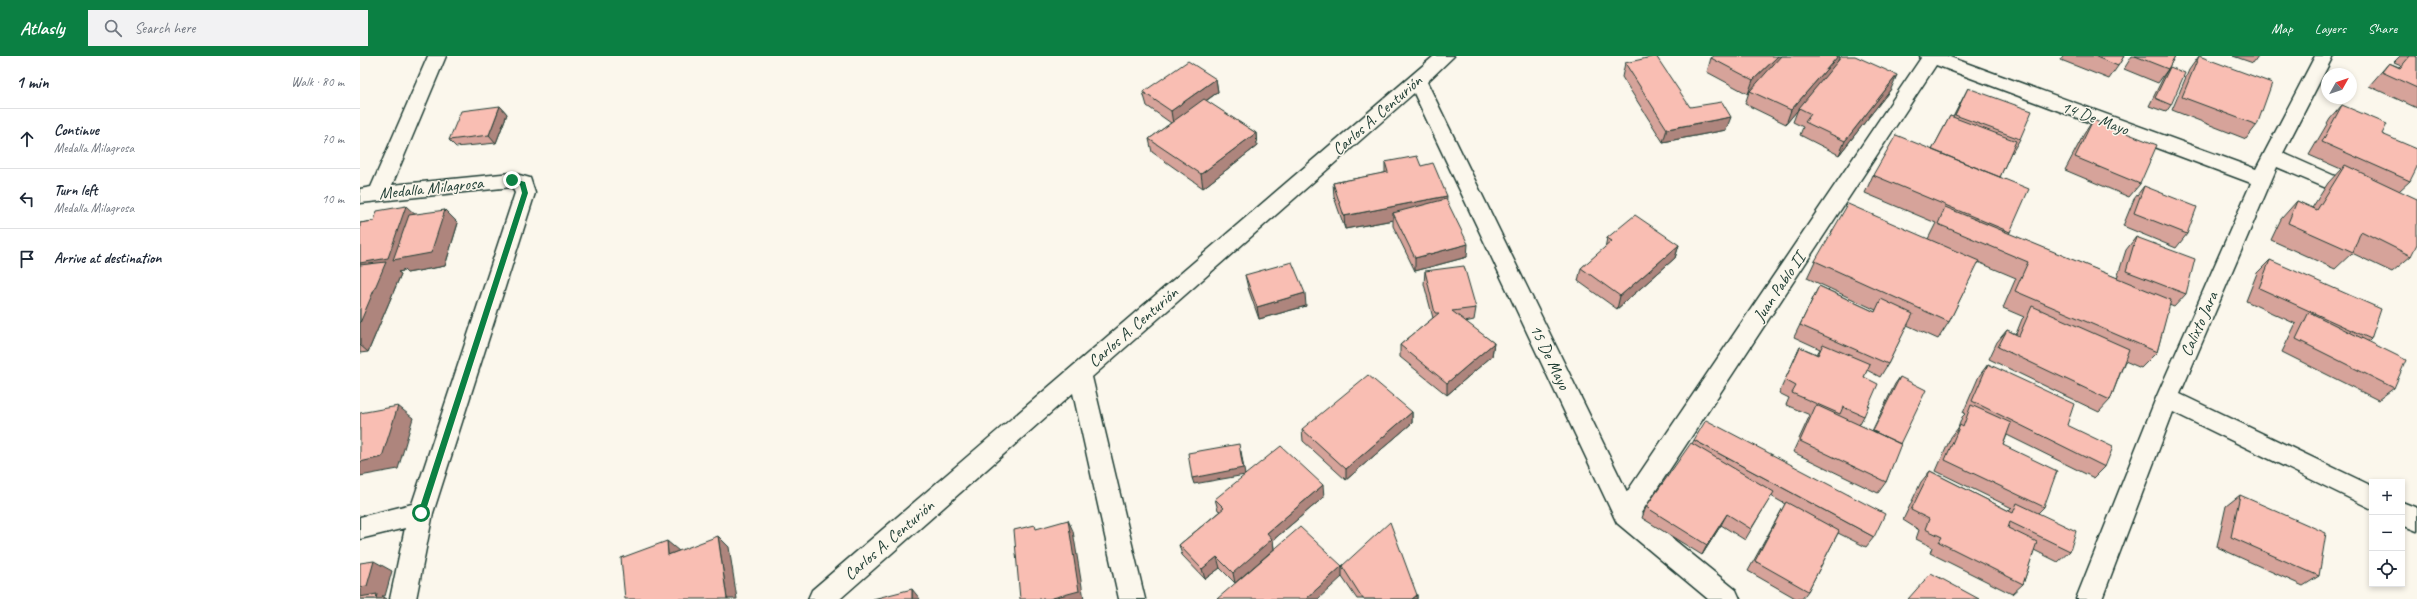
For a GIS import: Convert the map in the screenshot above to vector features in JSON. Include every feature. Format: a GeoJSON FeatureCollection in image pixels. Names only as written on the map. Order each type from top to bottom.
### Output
{"type":"FeatureCollection","features":[{"type":"Feature","properties":{"kind":"street"},"geometry":{"type":"LineString","coordinates":[[369,195],[437,56]]}},
{"type":"Feature","properties":{"kind":"street","name":"Carlos A. Centurión"},"geometry":{"type":"LineString","coordinates":[[822,599],[1080,372],[1445,56]]}},
{"type":"Feature","properties":{"kind":"street","name":"Calixto Jara"},"geometry":{"type":"LineString","coordinates":[[2089,599],[2167,398],[2272,156],[2324,56]]}},
{"type":"Feature","properties":{"kind":"street","name":"14 De Mayo"},"geometry":{"type":"LineString","coordinates":[[1930,57],[2262,179]]}},
{"type":"Feature","properties":{"kind":"street","name":"Juan Pablo II"},"geometry":{"type":"LineString","coordinates":[[1626,515],[1930,57]]}},
{"type":"Feature","properties":{"kind":"street","name":"15 De Mayo"},"geometry":{"type":"LineString","coordinates":[[1417,80],[1626,515],[1727,599]]}},
{"type":"Feature","properties":{"kind":"street"},"geometry":{"type":"LineString","coordinates":[[2272,156],[2374,201]]}},
{"type":"Feature","properties":{"kind":"street","name":"Medalla Milagrosa"},"geometry":{"type":"LineString","coordinates":[[369,195],[512,180],[523,183],[525,193],[421,513],[403,599]]}},
{"type":"Feature","properties":{"kind":"street"},"geometry":{"type":"LineString","coordinates":[[1080,372],[1132,599]]}},
{"type":"Feature","properties":{"kind":"street"},"geometry":{"type":"LineString","coordinates":[[2167,398],[2369,497]]}},
{"type":"Feature","properties":{"kind":"street"},"geometry":{"type":"LineString","coordinates":[[360,528],[421,513]]}},
{"type":"Feature","properties":{"kind":"street"},"geometry":{"type":"LineString","coordinates":[[2405,514],[2417,520]]}},
{"type":"Feature","properties":{"kind":"building"},"geometry":{"type":"Polygon","coordinates":[[[1656,56],[1690,107],[1722,102],[1731,117],[1667,129],[1625,63],[1656,56]]]}},
{"type":"Feature","properties":{"kind":"building"},"geometry":{"type":"Polygon","coordinates":[[[1714,56],[1778,56],[1753,80],[1711,58],[1714,56]]]}},
{"type":"Feature","properties":{"kind":"building"},"geometry":{"type":"Polygon","coordinates":[[[1781,56],[1838,56],[1791,110],[1750,91],[1781,56]]]}},
{"type":"Feature","properties":{"kind":"building"},"geometry":{"type":"Polygon","coordinates":[[[1842,56],[1855,56],[1897,75],[1845,141],[1805,122],[1811,114],[1799,108],[1842,56]]]}},
{"type":"Feature","properties":{"kind":"building"},"geometry":{"type":"Polygon","coordinates":[[[2094,56],[2124,56],[2118,66],[2094,56]]]}},
{"type":"Feature","properties":{"kind":"building"},"geometry":{"type":"Polygon","coordinates":[[[2135,56],[2175,56],[2168,69],[2135,56]]]}},
{"type":"Feature","properties":{"kind":"building"},"geometry":{"type":"Polygon","coordinates":[[[2199,56],[2272,83],[2257,125],[2182,97],[2199,56]]]}},
{"type":"Feature","properties":{"kind":"building"},"geometry":{"type":"Polygon","coordinates":[[[2410,56],[2417,57],[2417,88],[2382,72],[2389,63],[2400,68],[2410,56]]]}},
{"type":"Feature","properties":{"kind":"building"},"geometry":{"type":"Polygon","coordinates":[[[1188,61],[1216,79],[1171,111],[1143,92],[1188,61]]]}},
{"type":"Feature","properties":{"kind":"building"},"geometry":{"type":"Polygon","coordinates":[[[2170,67],[2185,73],[2171,105],[2155,98],[2170,67]]]}},
{"type":"Feature","properties":{"kind":"building"},"geometry":{"type":"Polygon","coordinates":[[[1968,88],[2032,111],[2020,139],[1955,115],[1968,88]]]}},
{"type":"Feature","properties":{"kind":"building"},"geometry":{"type":"Polygon","coordinates":[[[1204,99],[1256,133],[1201,174],[1149,139],[1204,99]]]}},
{"type":"Feature","properties":{"kind":"building"},"geometry":{"type":"Polygon","coordinates":[[[2342,105],[2387,124],[2382,134],[2417,149],[2417,167],[2410,181],[2322,142],[2342,105]]]}},
{"type":"Feature","properties":{"kind":"building"},"geometry":{"type":"Polygon","coordinates":[[[500,106],[489,135],[449,140],[461,111],[500,106]]]}},
{"type":"Feature","properties":{"kind":"building"},"geometry":{"type":"Polygon","coordinates":[[[1950,116],[2016,141],[2000,177],[1932,150],[1950,116]]]}},
{"type":"Feature","properties":{"kind":"building"},"geometry":{"type":"Polygon","coordinates":[[[2093,120],[2157,145],[2140,184],[2075,157],[2093,120]]]}},
{"type":"Feature","properties":{"kind":"building"},"geometry":{"type":"Polygon","coordinates":[[[1896,135],[2029,189],[2010,232],[1873,175],[1896,135]]]}},
{"type":"Feature","properties":{"kind":"building"},"geometry":{"type":"Polygon","coordinates":[[[1417,156],[1421,166],[1433,163],[1447,196],[1344,216],[1333,183],[1388,172],[1385,162],[1417,156]]]}},
{"type":"Feature","properties":{"kind":"building"},"geometry":{"type":"Polygon","coordinates":[[[2345,165],[2417,199],[2417,244],[2411,256],[2361,231],[2353,252],[2288,223],[2297,201],[2317,210],[2345,165]]]}},
{"type":"Feature","properties":{"kind":"building"},"geometry":{"type":"Polygon","coordinates":[[[2144,186],[2197,207],[2187,234],[2134,213],[2144,186]]]}},
{"type":"Feature","properties":{"kind":"building"},"geometry":{"type":"Polygon","coordinates":[[[1446,199],[1468,244],[1415,258],[1393,213],[1446,199]]]}},
{"type":"Feature","properties":{"kind":"building"},"geometry":{"type":"Polygon","coordinates":[[[1848,204],[1979,261],[1949,322],[1815,261],[1848,204]]]}},
{"type":"Feature","properties":{"kind":"building"},"geometry":{"type":"Polygon","coordinates":[[[406,206],[388,258],[360,263],[360,223],[374,221],[377,211],[406,206]]]}},
{"type":"Feature","properties":{"kind":"building"},"geometry":{"type":"Polygon","coordinates":[[[1945,207],[2171,300],[2157,352],[2015,291],[2028,262],[1938,224],[1945,207]]]}},
{"type":"Feature","properties":{"kind":"building"},"geometry":{"type":"Polygon","coordinates":[[[445,210],[431,253],[393,260],[409,215],[445,210]]]}},
{"type":"Feature","properties":{"kind":"building"},"geometry":{"type":"Polygon","coordinates":[[[1635,215],[1679,245],[1620,296],[1581,268],[1612,241],[1607,238],[1635,215]]]}},
{"type":"Feature","properties":{"kind":"building"},"geometry":{"type":"Polygon","coordinates":[[[2136,237],[2195,259],[2186,294],[2126,271],[2136,237]]]}},
{"type":"Feature","properties":{"kind":"building"},"geometry":{"type":"Polygon","coordinates":[[[2270,260],[2381,309],[2371,339],[2259,288],[2270,260]]]}},
{"type":"Feature","properties":{"kind":"building"},"geometry":{"type":"Polygon","coordinates":[[[386,262],[360,323],[360,265],[386,262]]]}},
{"type":"Feature","properties":{"kind":"building"},"geometry":{"type":"Polygon","coordinates":[[[1292,262],[1305,293],[1257,307],[1245,275],[1292,262]]]}},
{"type":"Feature","properties":{"kind":"building"},"geometry":{"type":"Polygon","coordinates":[[[1464,266],[1476,308],[1452,311],[1494,343],[1447,383],[1400,345],[1439,313],[1435,313],[1425,271],[1464,266]]]}},
{"type":"Feature","properties":{"kind":"building"},"geometry":{"type":"Polygon","coordinates":[[[1819,286],[1875,312],[1881,299],[1913,314],[1888,364],[1800,325],[1819,286]]]}},
{"type":"Feature","properties":{"kind":"building"},"geometry":{"type":"Polygon","coordinates":[[[2032,306],[2129,349],[2110,400],[1998,347],[2007,330],[2019,336],[2032,306]]]}},
{"type":"Feature","properties":{"kind":"building"},"geometry":{"type":"Polygon","coordinates":[[[2309,312],[2406,360],[2394,388],[2296,339],[2309,312]]]}},
{"type":"Feature","properties":{"kind":"building"},"geometry":{"type":"Polygon","coordinates":[[[1823,344],[1870,364],[1864,377],[1878,384],[1864,416],[1843,407],[1840,414],[1792,393],[1796,386],[1785,380],[1800,347],[1818,355],[1823,344]]]}},
{"type":"Feature","properties":{"kind":"building"},"geometry":{"type":"Polygon","coordinates":[[[1988,364],[2074,404],[2067,425],[2113,447],[2105,467],[1972,401],[1988,364]]]}},
{"type":"Feature","properties":{"kind":"building"},"geometry":{"type":"Polygon","coordinates":[[[1368,375],[1412,412],[1346,469],[1302,429],[1368,375]]]}},
{"type":"Feature","properties":{"kind":"building"},"geometry":{"type":"Polygon","coordinates":[[[1900,377],[1926,390],[1900,444],[1873,431],[1900,377]]]}},
{"type":"Feature","properties":{"kind":"building"},"geometry":{"type":"Polygon","coordinates":[[[1816,405],[1901,444],[1886,482],[1800,441],[1816,405]]]}},
{"type":"Feature","properties":{"kind":"building"},"geometry":{"type":"Polygon","coordinates":[[[1971,405],[2011,423],[2003,445],[2057,471],[2044,507],[1945,460],[1960,425],[1963,427],[1971,405]]]}},
{"type":"Feature","properties":{"kind":"building"},"geometry":{"type":"Polygon","coordinates":[[[398,406],[382,457],[360,462],[360,413],[398,406]]]}},
{"type":"Feature","properties":{"kind":"building"},"geometry":{"type":"Polygon","coordinates":[[[1706,420],[1885,514],[1874,537],[1694,440],[1706,420]]]}},
{"type":"Feature","properties":{"kind":"building"},"geometry":{"type":"Polygon","coordinates":[[[1691,443],[1774,492],[1751,529],[1727,514],[1707,545],[1646,507],[1691,443]]]}},
{"type":"Feature","properties":{"kind":"building"},"geometry":{"type":"Polygon","coordinates":[[[1239,444],[1243,468],[1192,478],[1188,453],[1239,444]]]}},
{"type":"Feature","properties":{"kind":"building"},"geometry":{"type":"Polygon","coordinates":[[[1281,446],[1323,485],[1267,533],[1272,539],[1233,573],[1217,557],[1202,569],[1179,545],[1224,508],[1215,499],[1281,446]]]}},
{"type":"Feature","properties":{"kind":"building"},"geometry":{"type":"Polygon","coordinates":[[[1930,471],[2013,513],[2017,503],[2076,531],[2070,551],[2010,522],[2008,528],[2037,542],[2023,584],[1939,542],[1942,537],[1925,529],[1929,519],[1911,510],[1930,471]]]}},
{"type":"Feature","properties":{"kind":"building"},"geometry":{"type":"Polygon","coordinates":[[[2240,495],[2326,533],[2319,576],[2231,537],[2240,495]]]}},
{"type":"Feature","properties":{"kind":"building"},"geometry":{"type":"Polygon","coordinates":[[[1786,502],[1839,531],[1808,591],[1755,561],[1786,502]]]}},
{"type":"Feature","properties":{"kind":"building"},"geometry":{"type":"Polygon","coordinates":[[[1068,520],[1079,591],[1049,599],[1020,599],[1014,530],[1035,525],[1036,529],[1068,520]]]}},
{"type":"Feature","properties":{"kind":"building"},"geometry":{"type":"Polygon","coordinates":[[[1390,522],[1417,595],[1412,599],[1363,599],[1342,566],[1390,522]]]}},
{"type":"Feature","properties":{"kind":"building"},"geometry":{"type":"Polygon","coordinates":[[[1300,527],[1342,566],[1306,599],[1217,599],[1300,527]]]}},
{"type":"Feature","properties":{"kind":"building"},"geometry":{"type":"Polygon","coordinates":[[[718,536],[727,599],[625,599],[621,558],[667,541],[668,555],[718,536]]]}},
{"type":"Feature","properties":{"kind":"building"},"geometry":{"type":"Polygon","coordinates":[[[374,561],[367,586],[360,587],[360,563],[374,561]]]}},
{"type":"Feature","properties":{"kind":"building"},"geometry":{"type":"Polygon","coordinates":[[[1931,573],[1979,599],[1908,599],[1931,573]]]}},
{"type":"Feature","properties":{"kind":"building"},"geometry":{"type":"Polygon","coordinates":[[[912,589],[912,599],[873,599],[912,589]]]}},
{"type":"Feature","properties":{"kind":"building"},"geometry":{"type":"Polygon","coordinates":[[[377,594],[376,599],[360,599],[360,597],[377,594]]]}},
{"type":"Feature","properties":{"kind":"route"},"geometry":{"type":"LineString","coordinates":[[421,513],[525,193],[523,183],[512,180]]}}]}
